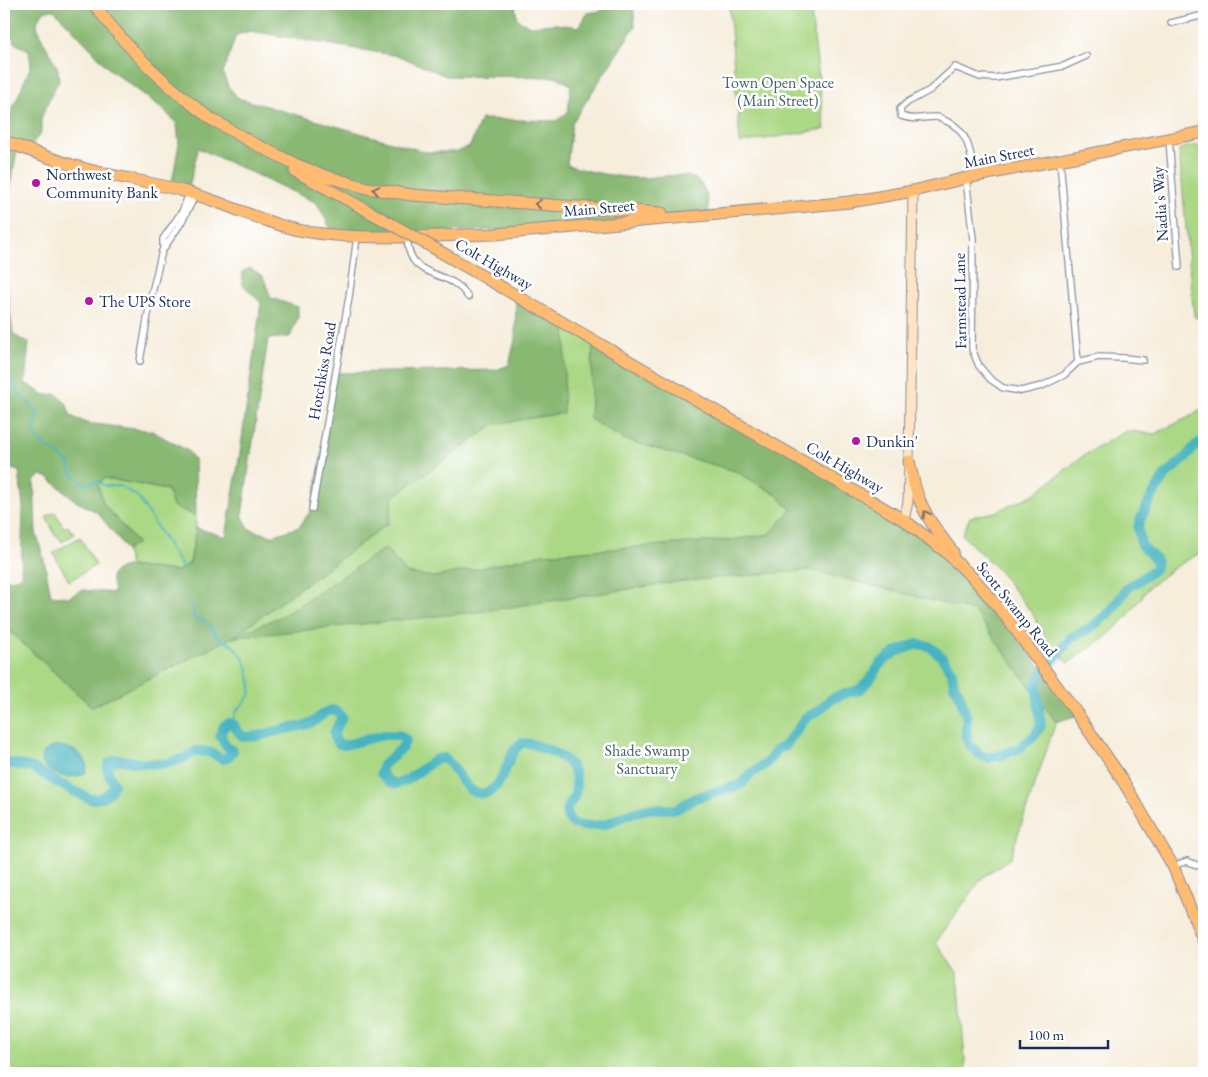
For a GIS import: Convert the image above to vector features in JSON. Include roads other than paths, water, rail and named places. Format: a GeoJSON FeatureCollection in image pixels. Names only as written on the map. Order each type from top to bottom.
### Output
{"type":"FeatureCollection","features":[{"type":"Feature","properties":{"kind":"highway","name":"Colt Highway"},"geometry":{"type":"LineString","coordinates":[[94,4],[145,64],[176,92],[237,138],[439,251],[904,520]]}},
{"type":"Feature","properties":{"kind":"highway"},"geometry":{"type":"LineString","coordinates":[[208,117],[266,150],[310,170],[381,191],[626,211],[709,215]]}},
{"type":"Feature","properties":{"kind":"highway","name":"Main Street"},"geometry":{"type":"LineString","coordinates":[[4,141],[85,169],[192,193],[282,226],[315,233],[408,237],[495,234],[832,204],[913,191],[970,177],[1204,132]]}},
{"type":"Feature","properties":{"kind":"highway"},"geometry":{"type":"LineString","coordinates":[[909,461],[918,498],[929,520],[976,581]]}},
{"type":"Feature","properties":{"kind":"highway","name":"Scott Swamp Road"},"geometry":{"type":"LineString","coordinates":[[904,520],[946,552],[976,581],[1004,614],[1055,683],[1120,776],[1173,866],[1204,942]]}},
{"type":"Feature","properties":{"kind":"main road"},"geometry":{"type":"LineString","coordinates":[[904,520],[908,502],[913,191]]}},
{"type":"Feature","properties":{"kind":"street"},"geometry":{"type":"LineString","coordinates":[[1171,23],[1204,15]]}},
{"type":"Feature","properties":{"kind":"street","name":"Farmstead Lane"},"geometry":{"type":"LineString","coordinates":[[1086,56],[1064,66],[995,78],[980,78],[955,67],[930,90],[900,108],[901,116],[910,120],[937,117],[951,122],[964,135],[971,152],[970,177],[973,239],[972,349],[979,366],[990,379],[1003,388],[1021,391],[1042,386],[1064,375],[1078,362],[1100,357],[1143,360]]}},
{"type":"Feature","properties":{"kind":"street","name":"Nadia's Way"},"geometry":{"type":"LineString","coordinates":[[1169,139],[1179,267]]}},
{"type":"Feature","properties":{"kind":"street"},"geometry":{"type":"LineString","coordinates":[[1060,161],[1078,362]]}},
{"type":"Feature","properties":{"kind":"street"},"geometry":{"type":"LineString","coordinates":[[140,361],[151,298],[163,247],[181,223],[192,202],[192,193]]}},
{"type":"Feature","properties":{"kind":"street","name":"Hotchkiss Road"},"geometry":{"type":"LineString","coordinates":[[312,509],[358,236]]}},
{"type":"Feature","properties":{"kind":"street"},"geometry":{"type":"LineString","coordinates":[[408,237],[408,248],[414,261],[426,270],[456,284],[465,292],[468,298]]}},
{"type":"Feature","properties":{"kind":"street"},"geometry":{"type":"LineString","coordinates":[[1173,866],[1186,861],[1204,868]]}},
{"type":"Feature","properties":{"kind":"water"},"geometry":{"type":"Polygon","coordinates":[[[56,746],[73,750],[83,757],[87,767],[85,773],[67,777],[49,770],[41,761],[43,753],[56,746]]]}},
{"type":"Feature","properties":{"kind":"waterway"},"geometry":{"type":"LineString","coordinates":[[4,378],[11,378],[19,395],[38,411],[34,431],[37,438],[70,465],[71,473],[81,482],[86,484],[98,481],[105,486],[121,486],[138,497],[184,570]]}},
{"type":"Feature","properties":{"kind":"waterway"},"geometry":{"type":"LineString","coordinates":[[4,762],[33,768],[90,799],[101,798],[110,792],[114,784],[107,770],[109,763],[117,759],[139,763],[165,764],[184,758],[196,751],[209,752],[223,759],[233,751],[226,746],[220,735],[224,726],[229,723],[234,725],[243,737],[254,737],[306,725],[333,710],[342,717],[334,733],[335,739],[339,744],[345,745],[383,735],[399,735],[406,740],[401,749],[383,765],[381,773],[388,781],[396,784],[407,780],[436,759],[444,758],[470,789],[478,793],[488,792],[500,780],[517,746],[529,743],[551,751],[562,757],[570,765],[575,775],[575,794],[566,810],[568,818],[574,824],[582,826],[604,825],[628,814],[648,809],[677,809],[695,798],[742,784],[750,774],[767,763],[777,750],[784,746],[805,718],[818,711],[831,699],[859,690],[869,681],[881,663],[896,652],[916,644],[929,646],[940,655],[952,672],[954,685],[959,693],[967,719],[966,733],[969,745],[979,754],[988,758],[1002,755],[1020,748],[1034,736],[1041,725],[1036,684],[1040,676],[1071,638],[1090,628],[1111,611],[1128,587],[1156,568],[1156,560],[1141,545],[1138,528],[1141,518],[1164,477],[1195,446],[1204,440]]}},
{"type":"Feature","properties":{"kind":"waterway"},"geometry":{"type":"LineString","coordinates":[[190,601],[195,620],[202,619],[211,626],[217,637],[232,645],[243,657],[247,667],[251,685],[250,695],[237,710],[232,724]]}},
{"type":"Feature","properties":{"kind":"place","name":"Northwest Community Bank"},"geometry":{"type":"Point","coordinates":[36,183]}},
{"type":"Feature","properties":{"kind":"place","name":"The UPS Store"},"geometry":{"type":"Point","coordinates":[89,301]}},
{"type":"Feature","properties":{"kind":"place","name":"Dunkin'"},"geometry":{"type":"Point","coordinates":[856,441]}},
{"type":"Feature","properties":{"kind":"park label","name":"Town Open Space (Main Street)"},"geometry":{"type":"Point","coordinates":[778,91]}},
{"type":"Feature","properties":{"kind":"park label","name":"Shade Swamp Sanctuary"},"geometry":{"type":"Point","coordinates":[647,759]}}]}
